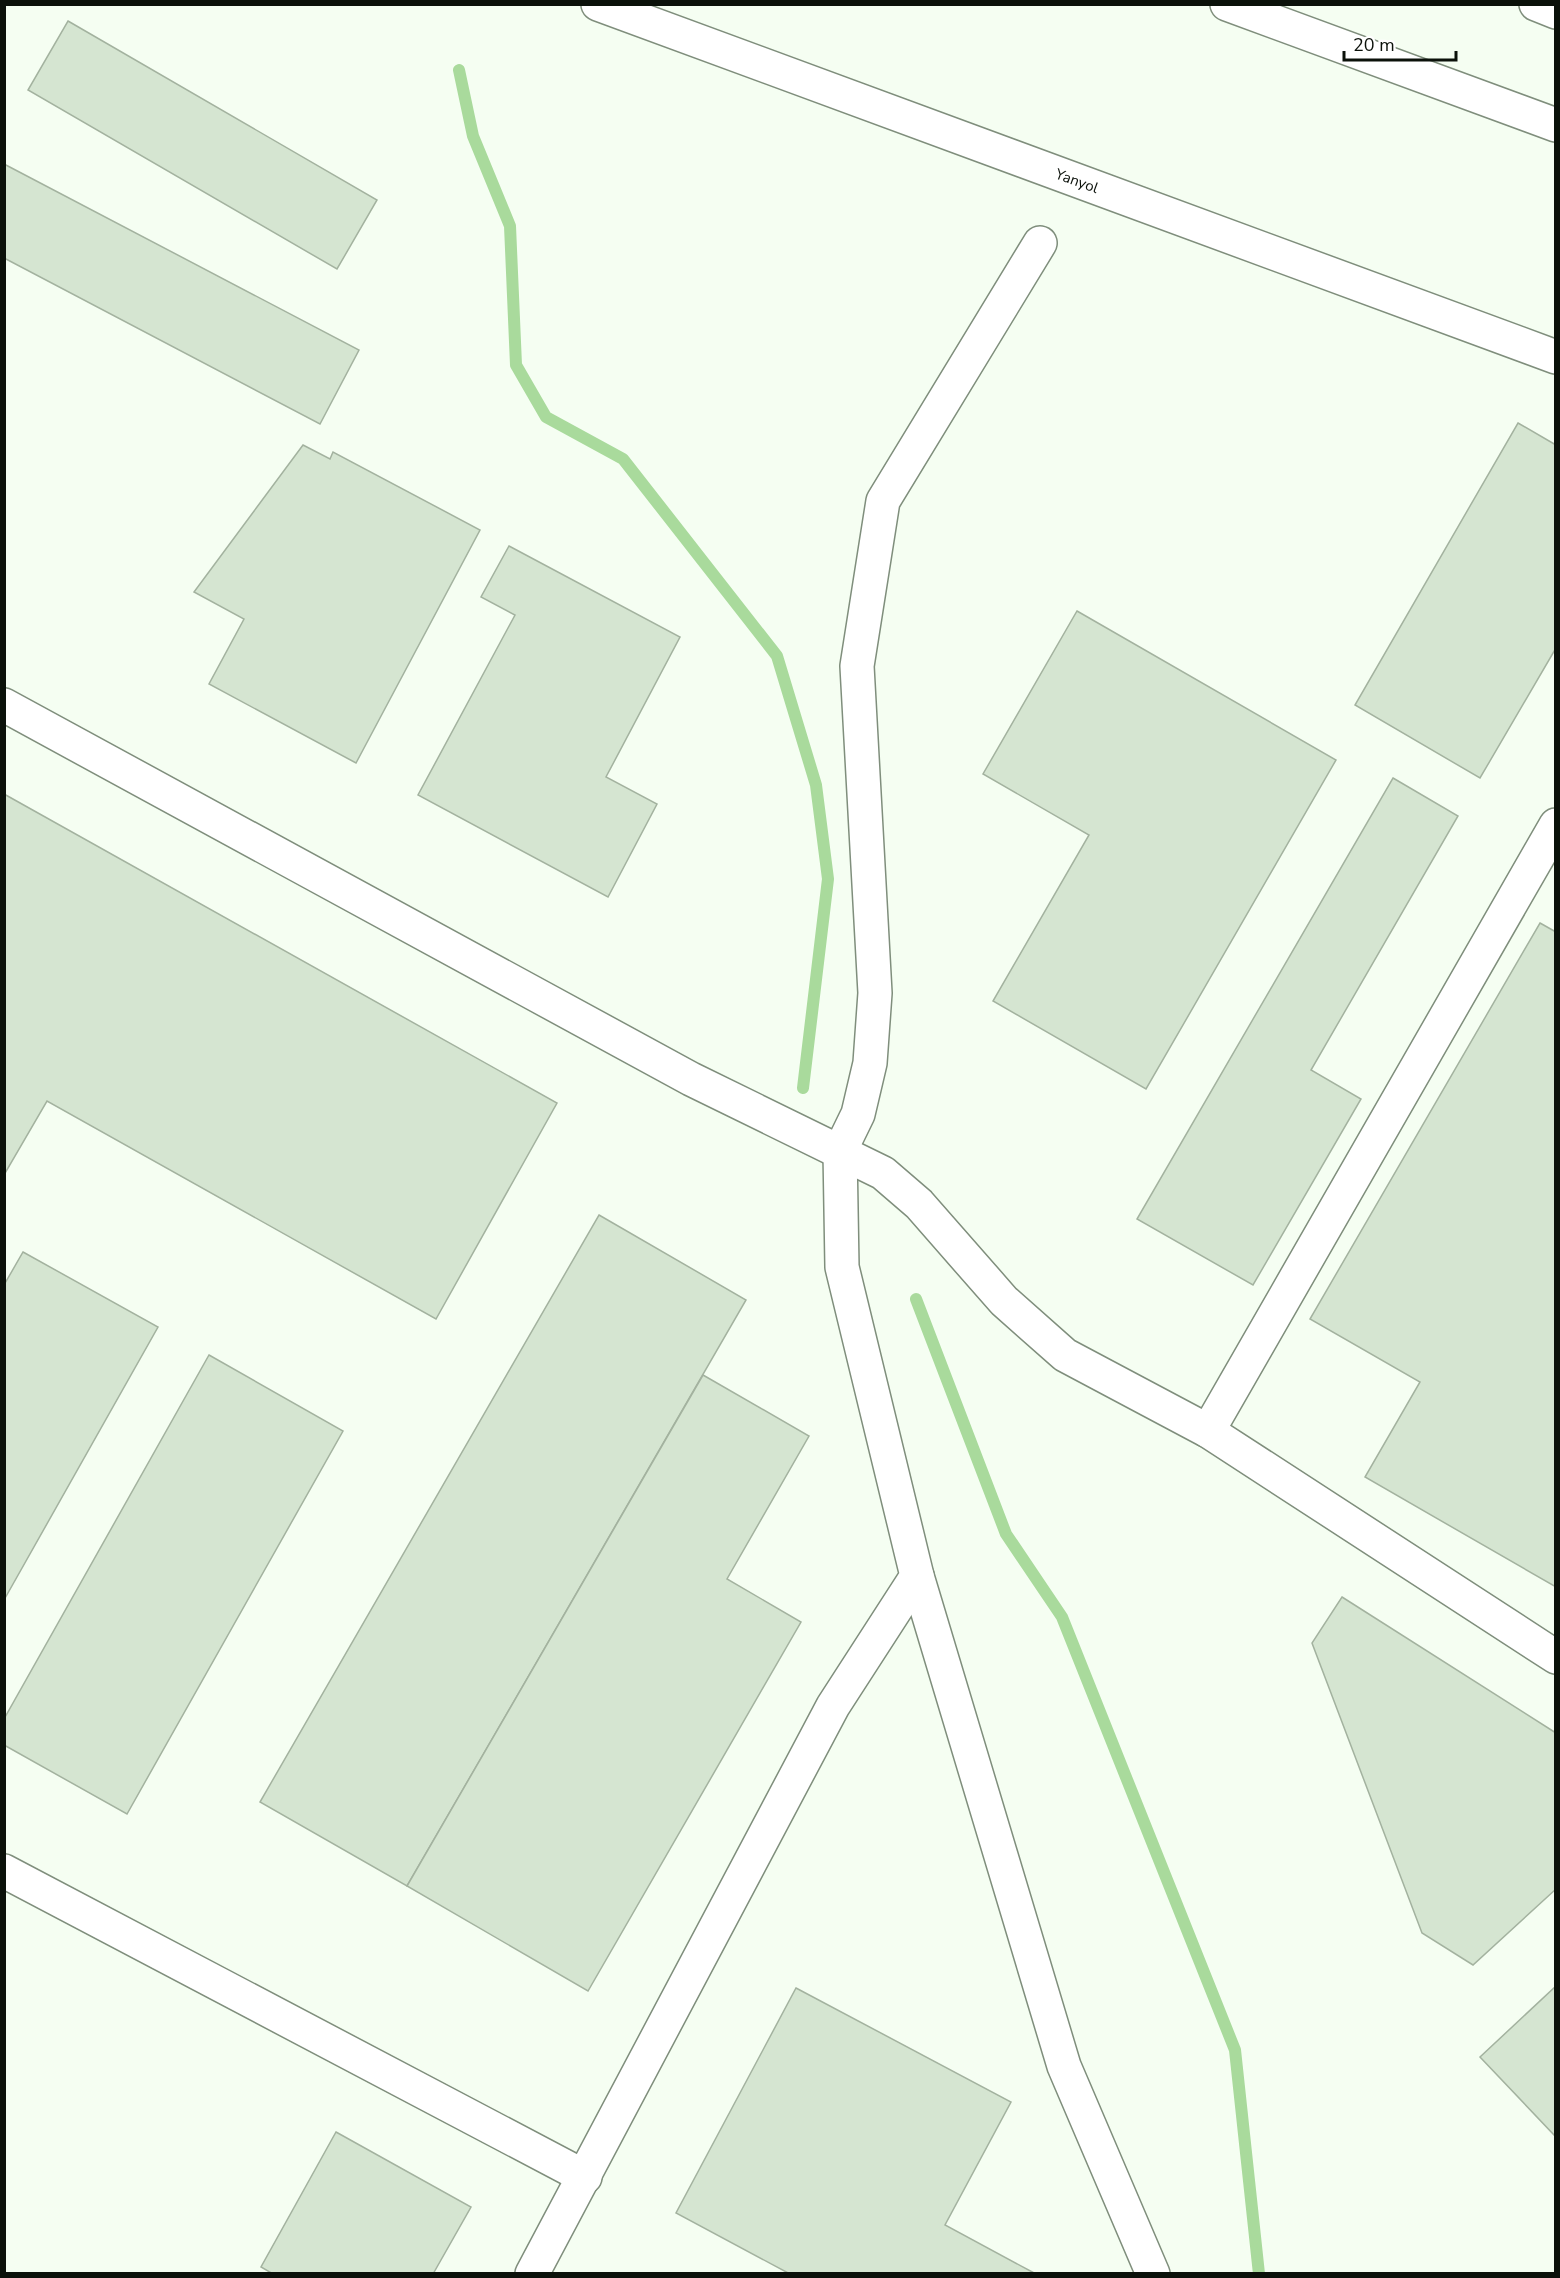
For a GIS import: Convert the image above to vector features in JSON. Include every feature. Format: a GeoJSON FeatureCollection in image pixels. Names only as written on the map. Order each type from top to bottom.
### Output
{"type":"FeatureCollection","features":[{"type":"Feature","properties":{"kind":"main road","name":"Yanyol"},"geometry":{"type":"LineString","coordinates":[[598,4],[1556,357]]}},
{"type":"Feature","properties":{"kind":"main road"},"geometry":{"type":"LineString","coordinates":[[1227,4],[1556,125]]}},
{"type":"Feature","properties":{"kind":"main road"},"geometry":{"type":"LineString","coordinates":[[1536,4],[1556,12]]}},
{"type":"Feature","properties":{"kind":"main road"},"geometry":{"type":"LineString","coordinates":[[1040,243],[883,501],[857,666],[874,1005],[870,1063],[858,1114],[840,1151],[842,1267],[918,1576],[1064,2066],[1153,2274]]}},
{"type":"Feature","properties":{"kind":"main road"},"geometry":{"type":"LineString","coordinates":[[4,705],[691,1078],[883,1173],[919,1203],[1004,1301],[1065,1355],[1208,1431],[1556,1657]]}},
{"type":"Feature","properties":{"kind":"main road"},"geometry":{"type":"LineString","coordinates":[[1208,1431],[1551,842]]}},
{"type":"Feature","properties":{"kind":"main road"},"geometry":{"type":"LineString","coordinates":[[532,2274],[833,1706],[918,1576]]}},
{"type":"Feature","properties":{"kind":"main road"},"geometry":{"type":"LineString","coordinates":[[4,1871],[585,2177]]}},
{"type":"Feature","properties":{"kind":"building"},"geometry":{"type":"Polygon","coordinates":[[[68,21],[377,200],[337,269],[28,90],[68,21]]]}},
{"type":"Feature","properties":{"kind":"building"},"geometry":{"type":"Polygon","coordinates":[[[4,164],[359,350],[320,424],[4,258],[4,164]]]}},
{"type":"Feature","properties":{"kind":"building"},"geometry":{"type":"Polygon","coordinates":[[[1518,423],[1556,445],[1556,648],[1480,778],[1355,705],[1518,423]]]}},
{"type":"Feature","properties":{"kind":"building"},"geometry":{"type":"Polygon","coordinates":[[[303,445],[330,459],[333,452],[480,530],[356,763],[209,684],[244,619],[194,592],[303,445]]]}},
{"type":"Feature","properties":{"kind":"building"},"geometry":{"type":"Polygon","coordinates":[[[509,546],[680,637],[606,777],[657,804],[608,897],[418,795],[515,615],[481,597],[509,546]]]}},
{"type":"Feature","properties":{"kind":"building"},"geometry":{"type":"Polygon","coordinates":[[[1077,611],[1336,760],[1146,1089],[993,1001],[1089,835],[983,774],[1077,611]]]}},
{"type":"Feature","properties":{"kind":"building"},"geometry":{"type":"Polygon","coordinates":[[[1393,778],[1458,816],[1311,1070],[1361,1099],[1253,1285],[1137,1219],[1393,778]]]}},
{"type":"Feature","properties":{"kind":"building"},"geometry":{"type":"Polygon","coordinates":[[[4,794],[557,1103],[436,1319],[47,1101],[4,1175],[4,794]]]}},
{"type":"Feature","properties":{"kind":"building"},"geometry":{"type":"Polygon","coordinates":[[[1540,923],[1556,932],[1556,1587],[1365,1477],[1420,1382],[1310,1319],[1540,923]]]}},
{"type":"Feature","properties":{"kind":"building"},"geometry":{"type":"Polygon","coordinates":[[[599,1215],[746,1300],[407,1886],[260,1802],[599,1215]]]}},
{"type":"Feature","properties":{"kind":"building"},"geometry":{"type":"Polygon","coordinates":[[[23,1252],[158,1327],[4,1600],[4,1285],[23,1252]]]}},
{"type":"Feature","properties":{"kind":"building"},"geometry":{"type":"Polygon","coordinates":[[[209,1355],[343,1431],[127,1814],[4,1745],[4,1719],[209,1355]]]}},
{"type":"Feature","properties":{"kind":"building"},"geometry":{"type":"Polygon","coordinates":[[[703,1375],[809,1436],[727,1579],[801,1622],[588,1991],[407,1886],[703,1375]]]}},
{"type":"Feature","properties":{"kind":"building"},"geometry":{"type":"Polygon","coordinates":[[[1342,1597],[1556,1733],[1556,1889],[1473,1965],[1422,1933],[1312,1643],[1342,1597]]]}},
{"type":"Feature","properties":{"kind":"building"},"geometry":{"type":"Polygon","coordinates":[[[1556,1986],[1556,2137],[1480,2057],[1556,1986]]]}},
{"type":"Feature","properties":{"kind":"building"},"geometry":{"type":"Polygon","coordinates":[[[796,1988],[1011,2102],[945,2225],[1036,2274],[790,2274],[676,2213],[796,1988]]]}},
{"type":"Feature","properties":{"kind":"building"},"geometry":{"type":"Polygon","coordinates":[[[336,2132],[471,2207],[433,2274],[273,2274],[261,2267],[336,2132]]]}},
{"type":"Feature","properties":{"kind":"waterway"},"geometry":{"type":"LineString","coordinates":[[459,70],[473,136],[510,226],[516,365],[546,417],[623,459],[777,656],[816,785],[828,879],[803,1088]]}},
{"type":"Feature","properties":{"kind":"waterway"},"geometry":{"type":"LineString","coordinates":[[916,1299],[1006,1534],[1062,1617],[1235,2050],[1259,2274]]}}]}
